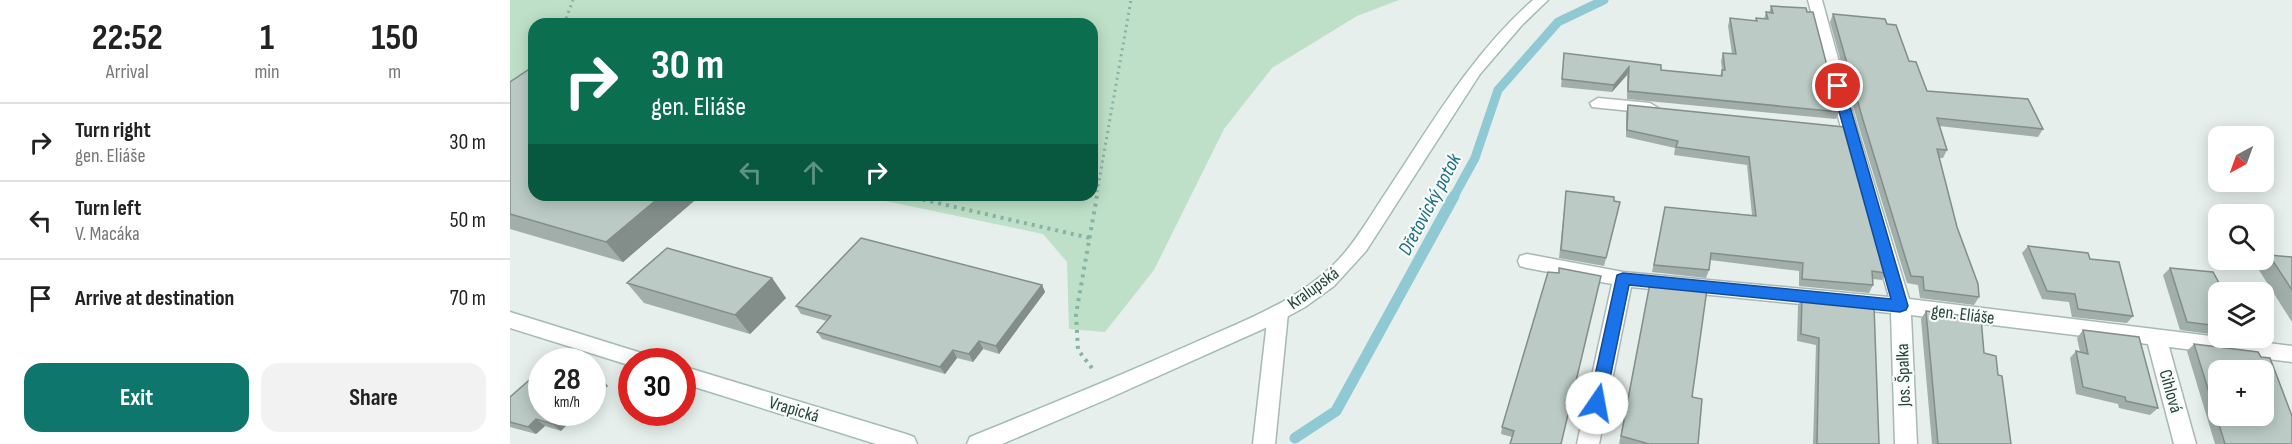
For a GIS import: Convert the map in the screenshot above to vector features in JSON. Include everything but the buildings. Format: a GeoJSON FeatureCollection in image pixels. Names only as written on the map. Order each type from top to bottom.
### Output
{"type":"FeatureCollection","features":[{"type":"Feature","properties":{"kind":"street","name":"Kralupská"},"geometry":{"type":"LineString","coordinates":[[978,444],[1108,391],[1278,313],[1326,282],[1342,268],[1466,83],[1501,40],[1541,0]]}},
{"type":"Feature","properties":{"kind":"street","name":"Jos. Špalka"},"geometry":{"type":"LineString","coordinates":[[1815,0],[1843,128],[1900,306],[1906,444]]}},
{"type":"Feature","properties":{"kind":"street"},"geometry":{"type":"LineString","coordinates":[[1598,103],[1670,110]]}},
{"type":"Feature","properties":{"kind":"street","name":"gen. Eliáše"},"geometry":{"type":"LineString","coordinates":[[1527,261],[1623,279],[1900,306],[2292,354]]}},
{"type":"Feature","properties":{"kind":"street"},"geometry":{"type":"LineString","coordinates":[[1588,444],[1623,279]]}},
{"type":"Feature","properties":{"kind":"street"},"geometry":{"type":"LineString","coordinates":[[1264,444],[1278,313]]}},
{"type":"Feature","properties":{"kind":"street"},"geometry":{"type":"LineString","coordinates":[[510,320],[618,354]]}},
{"type":"Feature","properties":{"kind":"street","name":"Cihlová"},"geometry":{"type":"LineString","coordinates":[[2156,337],[2186,444]]}},
{"type":"Feature","properties":{"kind":"street","name":"Vrapická"},"geometry":{"type":"LineString","coordinates":[[696,378],[906,444]]}},
{"type":"Feature","properties":{"kind":"path"},"geometry":{"type":"LineString","coordinates":[[566,18],[573,0]]}},
{"type":"Feature","properties":{"kind":"path"},"geometry":{"type":"LineString","coordinates":[[1098,192],[1131,0]]}},
{"type":"Feature","properties":{"kind":"path"},"geometry":{"type":"LineString","coordinates":[[927,201],[1090,238]]}},
{"type":"Feature","properties":{"kind":"path"},"geometry":{"type":"LineString","coordinates":[[1096,201],[1076,314],[1078,350],[1108,391]]}},
{"type":"Feature","properties":{"kind":"green space"},"geometry":{"type":"Polygon","coordinates":[[[510,0],[1399,0],[1357,16],[1272,68],[1224,129],[1154,270],[1105,332],[1069,329],[1067,262],[1043,234],[886,201],[1098,201],[1098,18],[528,18],[528,80],[510,91],[510,0]]]}},
{"type":"Feature","properties":{"kind":"waterway","name":"Dřetovický potok"},"geometry":{"type":"LineString","coordinates":[[1453,198],[1475,158],[1498,90],[1558,22],[1604,0]]}},
{"type":"Feature","properties":{"kind":"waterway","name":"Dřetovický potok"},"geometry":{"type":"LineString","coordinates":[[1295,438],[1336,411],[1454,196]]}},
{"type":"Feature","properties":{"kind":"route"},"geometry":{"type":"LineString","coordinates":[[1597,403],[1623,279],[1900,306],[1838,86]]}}]}
